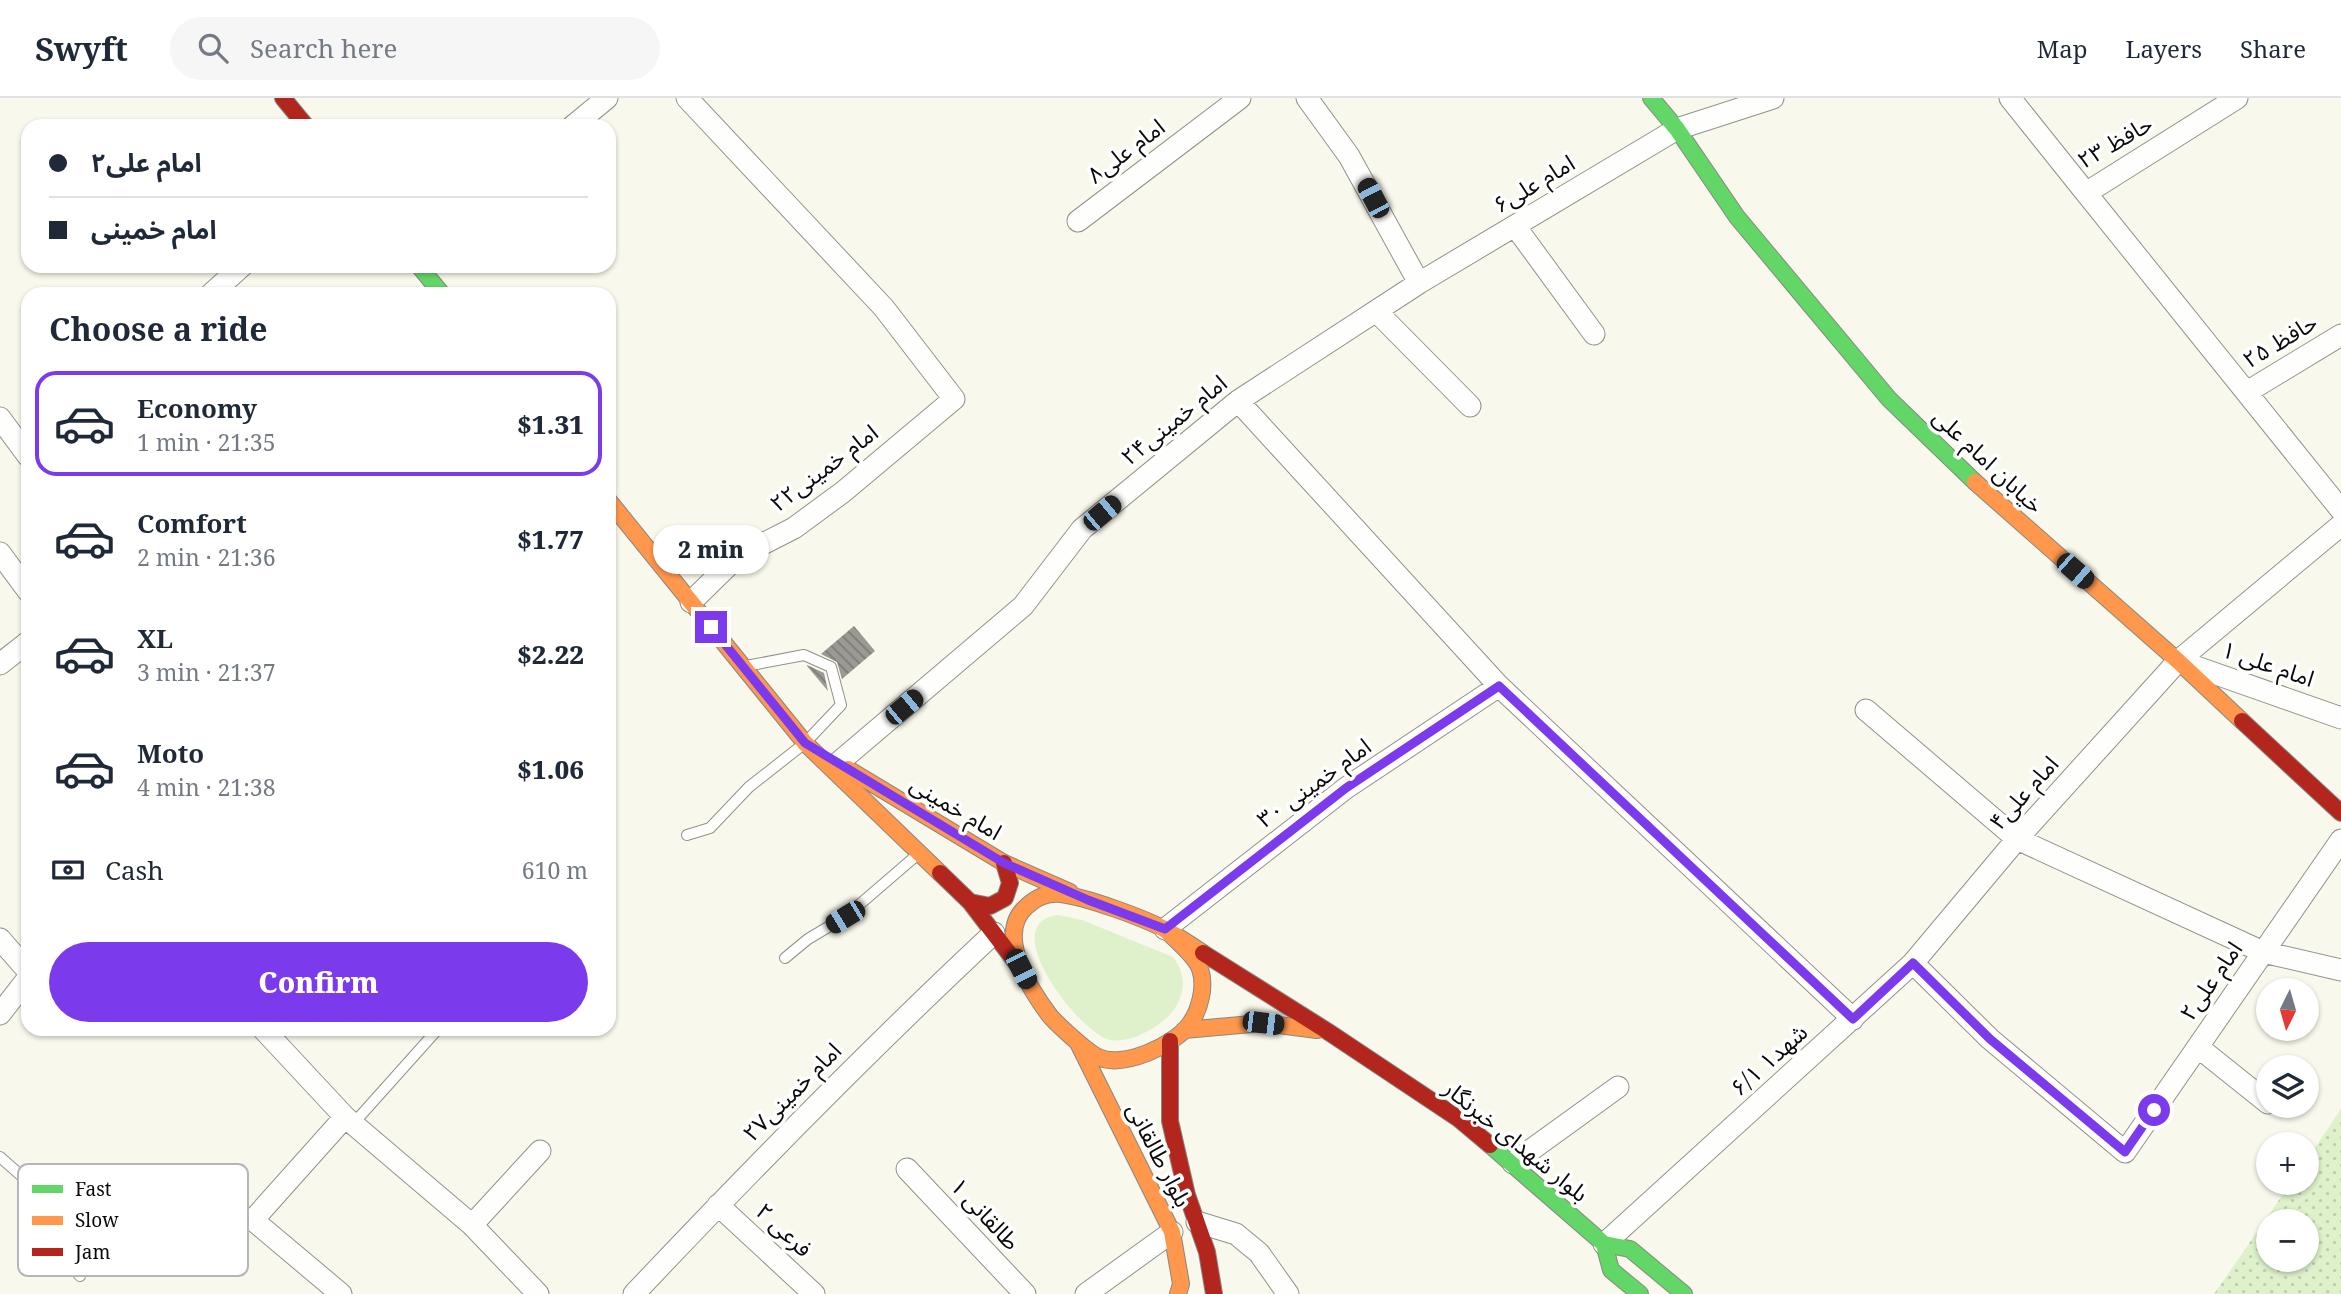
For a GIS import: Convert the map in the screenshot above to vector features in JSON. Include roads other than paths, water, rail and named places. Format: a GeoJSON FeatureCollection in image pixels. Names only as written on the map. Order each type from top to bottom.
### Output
{"type":"FeatureCollection","features":[{"type":"Feature","properties":{"kind":"main road"},"geometry":{"type":"LineString","coordinates":[[283,98],[300,119]]}},
{"type":"Feature","properties":{"kind":"main road","name":"خیابان امام علی"},"geometry":{"type":"LineString","coordinates":[[1651,98],[1676,129],[1737,217],[1889,399],[1993,499],[2178,661],[2341,813]]}},
{"type":"Feature","properties":{"kind":"main road","name":"امام خمینی"},"geometry":{"type":"LineString","coordinates":[[616,512],[805,743],[970,902],[1021,969]]}},
{"type":"Feature","properties":{"kind":"main road","name":"امام خمینی"},"geometry":{"type":"LineString","coordinates":[[805,743],[1004,863],[1088,900]]}},
{"type":"Feature","properties":{"kind":"main road"},"geometry":{"type":"LineString","coordinates":[[970,902],[980,907],[991,906],[1001,902],[1009,894],[1012,883],[1010,872],[1004,863]]}},
{"type":"Feature","properties":{"kind":"main road"},"geometry":{"type":"LineString","coordinates":[[1059,894],[1088,900],[1165,929],[1199,966],[1203,982],[1200,1003],[1184,1030],[1170,1041],[1145,1054],[1125,1060],[1099,1058],[1056,1023],[1035,996],[1021,969],[1014,945],[1016,925],[1023,909],[1039,896],[1059,894]]}},
{"type":"Feature","properties":{"kind":"main road","name":"بلوار شهدای خبرنگار"},"geometry":{"type":"LineString","coordinates":[[1165,929],[1327,1031],[1459,1119],[1604,1244]]}},
{"type":"Feature","properties":{"kind":"main road","name":"بلوار شهدای خبرنگار"},"geometry":{"type":"LineString","coordinates":[[1184,1030],[1263,1023],[1327,1031]]}},
{"type":"Feature","properties":{"kind":"main road","name":"بلوار طالقانی"},"geometry":{"type":"LineString","coordinates":[[1170,1041],[1170,1121],[1187,1195],[1207,1252],[1214,1294]]}},
{"type":"Feature","properties":{"kind":"main road","name":"بلوار طالقانی"},"geometry":{"type":"LineString","coordinates":[[1078,1043],[1172,1232],[1181,1284],[1178,1294]]}},
{"type":"Feature","properties":{"kind":"main road"},"geometry":{"type":"LineString","coordinates":[[1640,1294],[1611,1270],[1604,1244],[1630,1249],[1684,1294]]}},
{"type":"Feature","properties":{"kind":"street"},"geometry":{"type":"LineString","coordinates":[[582,119],[607,98]]}},
{"type":"Feature","properties":{"kind":"street","name":"امام خمینی۲۲"},"geometry":{"type":"LineString","coordinates":[[687,98],[884,308],[954,399],[843,492],[794,528],[737,556],[691,602]]}},
{"type":"Feature","properties":{"kind":"street","name":"امام علی۸"},"geometry":{"type":"LineString","coordinates":[[1077,221],[1240,98]]}},
{"type":"Feature","properties":{"kind":"street"},"geometry":{"type":"LineString","coordinates":[[1307,98],[1349,156],[1419,283]]}},
{"type":"Feature","properties":{"kind":"street","name":"امام علی۶"},"geometry":{"type":"LineString","coordinates":[[1419,283],[1676,129],[1773,98]]}},
{"type":"Feature","properties":{"kind":"street","name":"حافظ ۲۳"},"geometry":{"type":"LineString","coordinates":[[2010,98],[2086,193],[2236,98]]}},
{"type":"Feature","properties":{"kind":"street"},"geometry":{"type":"LineString","coordinates":[[2086,193],[2341,510]]}},
{"type":"Feature","properties":{"kind":"street"},"geometry":{"type":"LineString","coordinates":[[1515,226],[1594,334]]}},
{"type":"Feature","properties":{"kind":"street"},"geometry":{"type":"LineString","coordinates":[[219,287],[234,273]]}},
{"type":"Feature","properties":{"kind":"street","name":"امام خمینی۲۴"},"geometry":{"type":"LineString","coordinates":[[838,763],[1023,606],[1082,529],[1238,401],[1419,283]]}},
{"type":"Feature","properties":{"kind":"street"},"geometry":{"type":"LineString","coordinates":[[1376,311],[1470,406]]}},
{"type":"Feature","properties":{"kind":"street","name":"حافظ ۲۵"},"geometry":{"type":"LineString","coordinates":[[2246,392],[2341,335]]}},
{"type":"Feature","properties":{"kind":"street"},"geometry":{"type":"LineString","coordinates":[[1238,401],[1499,686],[1853,1019]]}},
{"type":"Feature","properties":{"kind":"street"},"geometry":{"type":"LineString","coordinates":[[0,418],[21,446]]}},
{"type":"Feature","properties":{"kind":"street","name":"امام علی۴"},"geometry":{"type":"LineString","coordinates":[[1913,963],[2017,839],[2178,661],[2341,525]]}},
{"type":"Feature","properties":{"kind":"street"},"geometry":{"type":"LineString","coordinates":[[0,553],[21,581]]}},
{"type":"Feature","properties":{"kind":"street"},"geometry":{"type":"LineString","coordinates":[[0,664],[21,648]]}},
{"type":"Feature","properties":{"kind":"street","name":"امام علی ۱"},"geometry":{"type":"LineString","coordinates":[[2178,661],[2341,718]]}},
{"type":"Feature","properties":{"kind":"street","name":"امام خمینی ۳۰"},"geometry":{"type":"LineString","coordinates":[[1165,929],[1346,788],[1499,686]]}},
{"type":"Feature","properties":{"kind":"street"},"geometry":{"type":"LineString","coordinates":[[1866,710],[2017,839],[2263,953],[2341,970]]}},
{"type":"Feature","properties":{"kind":"street","name":"امام علی۲"},"geometry":{"type":"LineString","coordinates":[[1913,963],[1990,1039],[2125,1152],[2341,840]]}},
{"type":"Feature","properties":{"kind":"street","name":"امام خمینی۲۷"},"geometry":{"type":"LineString","coordinates":[[634,1294],[896,1025],[994,933]]}},
{"type":"Feature","properties":{"kind":"street"},"geometry":{"type":"LineString","coordinates":[[0,939],[21,963]]}},
{"type":"Feature","properties":{"kind":"street","name":"شهد۱ ۶/۱"},"geometry":{"type":"LineString","coordinates":[[1604,1244],[1913,963]]}},
{"type":"Feature","properties":{"kind":"street"},"geometry":{"type":"LineString","coordinates":[[0,1014],[21,987]]}},
{"type":"Feature","properties":{"kind":"street"},"geometry":{"type":"LineString","coordinates":[[271,1036],[349,1121],[472,1226],[538,1294]]}},
{"type":"Feature","properties":{"kind":"street"},"geometry":{"type":"LineString","coordinates":[[2198,1047],[2256,1093]]}},
{"type":"Feature","properties":{"kind":"street"},"geometry":{"type":"LineString","coordinates":[[1513,1163],[1618,1087]]}},
{"type":"Feature","properties":{"kind":"street"},"geometry":{"type":"LineString","coordinates":[[341,1294],[253,1220],[349,1121]]}},
{"type":"Feature","properties":{"kind":"street"},"geometry":{"type":"LineString","coordinates":[[472,1226],[540,1152]]}},
{"type":"Feature","properties":{"kind":"street","name":"طالقانی ۱"},"geometry":{"type":"LineString","coordinates":[[908,1169],[1025,1294]]}},
{"type":"Feature","properties":{"kind":"street","name":"فرعی ۲"},"geometry":{"type":"LineString","coordinates":[[718,1205],[814,1294]]}},
{"type":"Feature","properties":{"kind":"street"},"geometry":{"type":"LineString","coordinates":[[1197,1222],[1236,1234],[1259,1253],[1288,1294]]}},
{"type":"Feature","properties":{"kind":"street"},"geometry":{"type":"LineString","coordinates":[[1086,1294],[1172,1232]]}},
{"type":"Feature","properties":{"kind":"lane"},"geometry":{"type":"LineString","coordinates":[[687,835],[710,828],[749,787],[805,743],[841,705],[831,667],[804,655],[744,667]]}},
{"type":"Feature","properties":{"kind":"lane"},"geometry":{"type":"LineString","coordinates":[[785,958],[808,939],[845,917],[919,853]]}},
{"type":"Feature","properties":{"kind":"lane"},"geometry":{"type":"LineString","coordinates":[[349,1121],[431,1036]]}},
{"type":"Feature","properties":{"kind":"lane"},"geometry":{"type":"LineString","coordinates":[[0,1157],[18,1173]]}}]}
